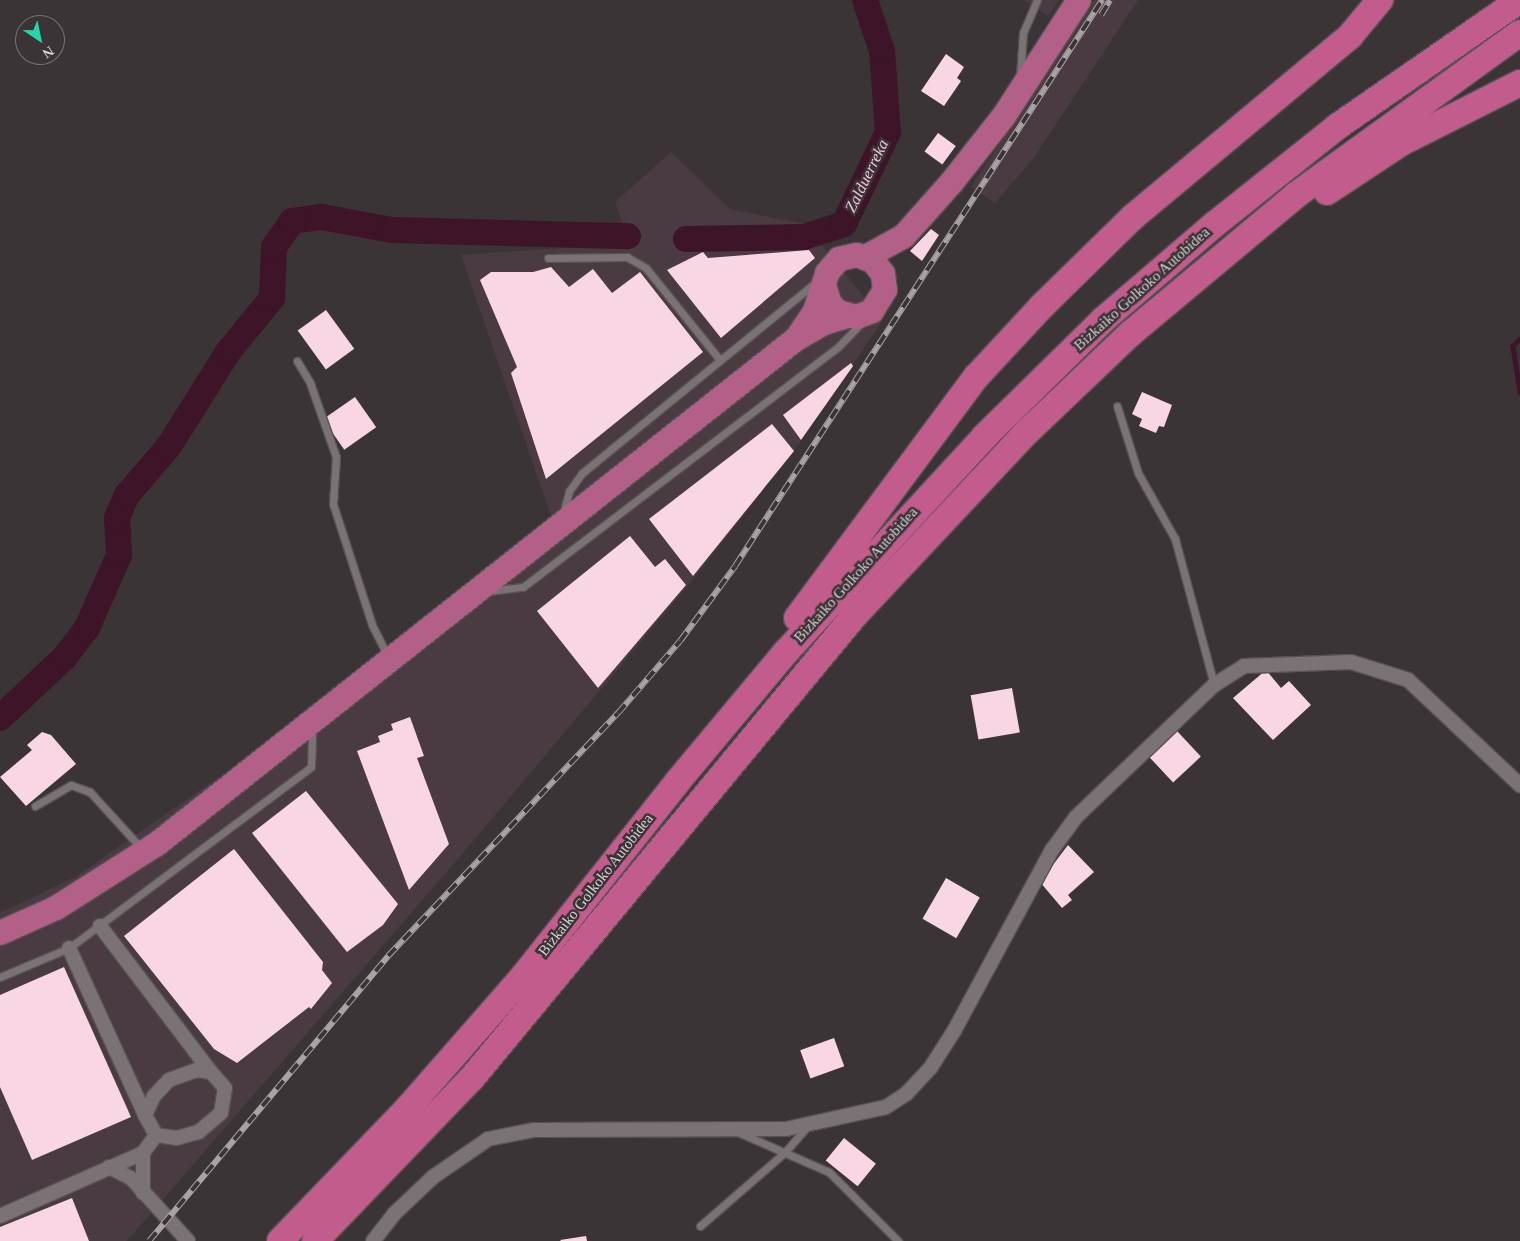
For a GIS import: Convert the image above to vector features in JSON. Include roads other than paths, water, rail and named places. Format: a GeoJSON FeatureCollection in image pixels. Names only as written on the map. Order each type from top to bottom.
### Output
{"type":"FeatureCollection","features":[{"type":"Feature","properties":{"kind":"highway"},"geometry":{"type":"LineString","coordinates":[[0,933],[64,904],[145,852],[559,530],[796,339],[824,323],[872,311],[883,298],[885,282],[904,236],[952,182],[1019,94],[1079,0]]}},
{"type":"Feature","properties":{"kind":"highway"},"geometry":{"type":"LineString","coordinates":[[678,780],[976,376],[1133,217],[1294,86],[1350,36],[1380,0]]}},
{"type":"Feature","properties":{"kind":"highway","name":"Bizkaiko Golkoko Autobidea"},"geometry":{"type":"LineString","coordinates":[[280,1241],[408,1108],[526,973],[678,780],[868,560],[985,436],[1103,320],[1338,126],[1520,0]]}},
{"type":"Feature","properties":{"kind":"highway","name":"Bizkaiko Golkoko Autobidea"},"geometry":{"type":"LineString","coordinates":[[314,1241],[472,1078],[780,703],[937,524],[1130,334],[1366,141],[1520,33]]}},
{"type":"Feature","properties":{"kind":"highway"},"geometry":{"type":"LineString","coordinates":[[1228,253],[1296,214],[1401,143],[1520,83]]}},
{"type":"Feature","properties":{"kind":"highway"},"geometry":{"type":"LineString","coordinates":[[796,339],[815,311],[825,279],[839,259],[866,257],[904,236]]}},
{"type":"Feature","properties":{"kind":"highway"},"geometry":{"type":"LineString","coordinates":[[866,257],[879,267],[885,282]]}},
{"type":"Feature","properties":{"kind":"highway"},"geometry":{"type":"LineString","coordinates":[[825,279],[830,304],[847,316]]}},
{"type":"Feature","properties":{"kind":"street"},"geometry":{"type":"LineString","coordinates":[[373,1241],[394,1214],[433,1177],[488,1139],[534,1130],[735,1131],[809,1124],[886,1107],[906,1094],[931,1067],[954,1032],[1052,850],[1076,817],[1214,685],[1244,666],[1351,662],[1408,680],[1520,785]]}},
{"type":"Feature","properties":{"kind":"street"},"geometry":{"type":"LineString","coordinates":[[100,926],[225,1088],[221,1113],[198,1132],[177,1138],[156,1135]]}},
{"type":"Feature","properties":{"kind":"street"},"geometry":{"type":"LineString","coordinates":[[69,948],[145,1115],[156,1135]]}},
{"type":"Feature","properties":{"kind":"street"},"geometry":{"type":"LineString","coordinates":[[145,1115],[154,1096],[169,1080],[196,1070],[212,1072]]}},
{"type":"Feature","properties":{"kind":"street"},"geometry":{"type":"LineString","coordinates":[[0,1216],[143,1152],[156,1135]]}},
{"type":"Feature","properties":{"kind":"street"},"geometry":{"type":"LineString","coordinates":[[143,1152],[143,1194]]}},
{"type":"Feature","properties":{"kind":"street"},"geometry":{"type":"LineString","coordinates":[[109,1167],[131,1178],[143,1194],[188,1241]]}},
{"type":"Feature","properties":{"kind":"lane"},"geometry":{"type":"LineString","coordinates":[[1019,94],[1023,33],[1037,0]]}},
{"type":"Feature","properties":{"kind":"lane"},"geometry":{"type":"LineString","coordinates":[[548,258],[628,257],[646,268],[720,360]]}},
{"type":"Feature","properties":{"kind":"lane"},"geometry":{"type":"LineString","coordinates":[[559,530],[569,491],[582,473],[720,360],[825,279]]}},
{"type":"Feature","properties":{"kind":"lane"},"geometry":{"type":"LineString","coordinates":[[479,592],[523,587],[838,347],[872,311]]}},
{"type":"Feature","properties":{"kind":"lane"},"geometry":{"type":"LineString","coordinates":[[296,361],[310,383],[336,457],[333,504],[341,534],[372,625],[391,661]]}},
{"type":"Feature","properties":{"kind":"lane"},"geometry":{"type":"LineString","coordinates":[[1117,406],[1138,474],[1176,539],[1214,685]]}},
{"type":"Feature","properties":{"kind":"lane"},"geometry":{"type":"LineString","coordinates":[[0,977],[69,948],[311,767],[313,723]]}},
{"type":"Feature","properties":{"kind":"lane"},"geometry":{"type":"LineString","coordinates":[[35,806],[70,786],[90,792],[145,852]]}},
{"type":"Feature","properties":{"kind":"lane"},"geometry":{"type":"LineString","coordinates":[[700,1226],[785,1152],[809,1124]]}},
{"type":"Feature","properties":{"kind":"lane"},"geometry":{"type":"LineString","coordinates":[[735,1131],[829,1172],[898,1241]]}},
{"type":"Feature","properties":{"kind":"waterway","name":"Zalduerreka"},"geometry":{"type":"LineString","coordinates":[[686,239],[804,237],[844,224],[888,132],[882,51],[865,0]]}},
{"type":"Feature","properties":{"kind":"waterway"},"geometry":{"type":"LineString","coordinates":[[0,718],[65,657],[87,628],[119,555],[117,518],[127,495],[169,446],[228,352],[272,298],[274,247],[292,221],[322,217],[392,230],[628,236]]}},
{"type":"Feature","properties":{"kind":"waterway"},"geometry":{"type":"LineString","coordinates":[[1520,339],[1513,346],[1520,392]]}},
{"type":"Feature","properties":{"kind":"railway"},"geometry":{"type":"LineString","coordinates":[[149,1241],[388,956],[618,713],[680,641],[735,566],[1102,0]]}},
{"type":"Feature","properties":{"kind":"railway"},"geometry":{"type":"LineString","coordinates":[[1101,15],[1110,0]]}}]}
